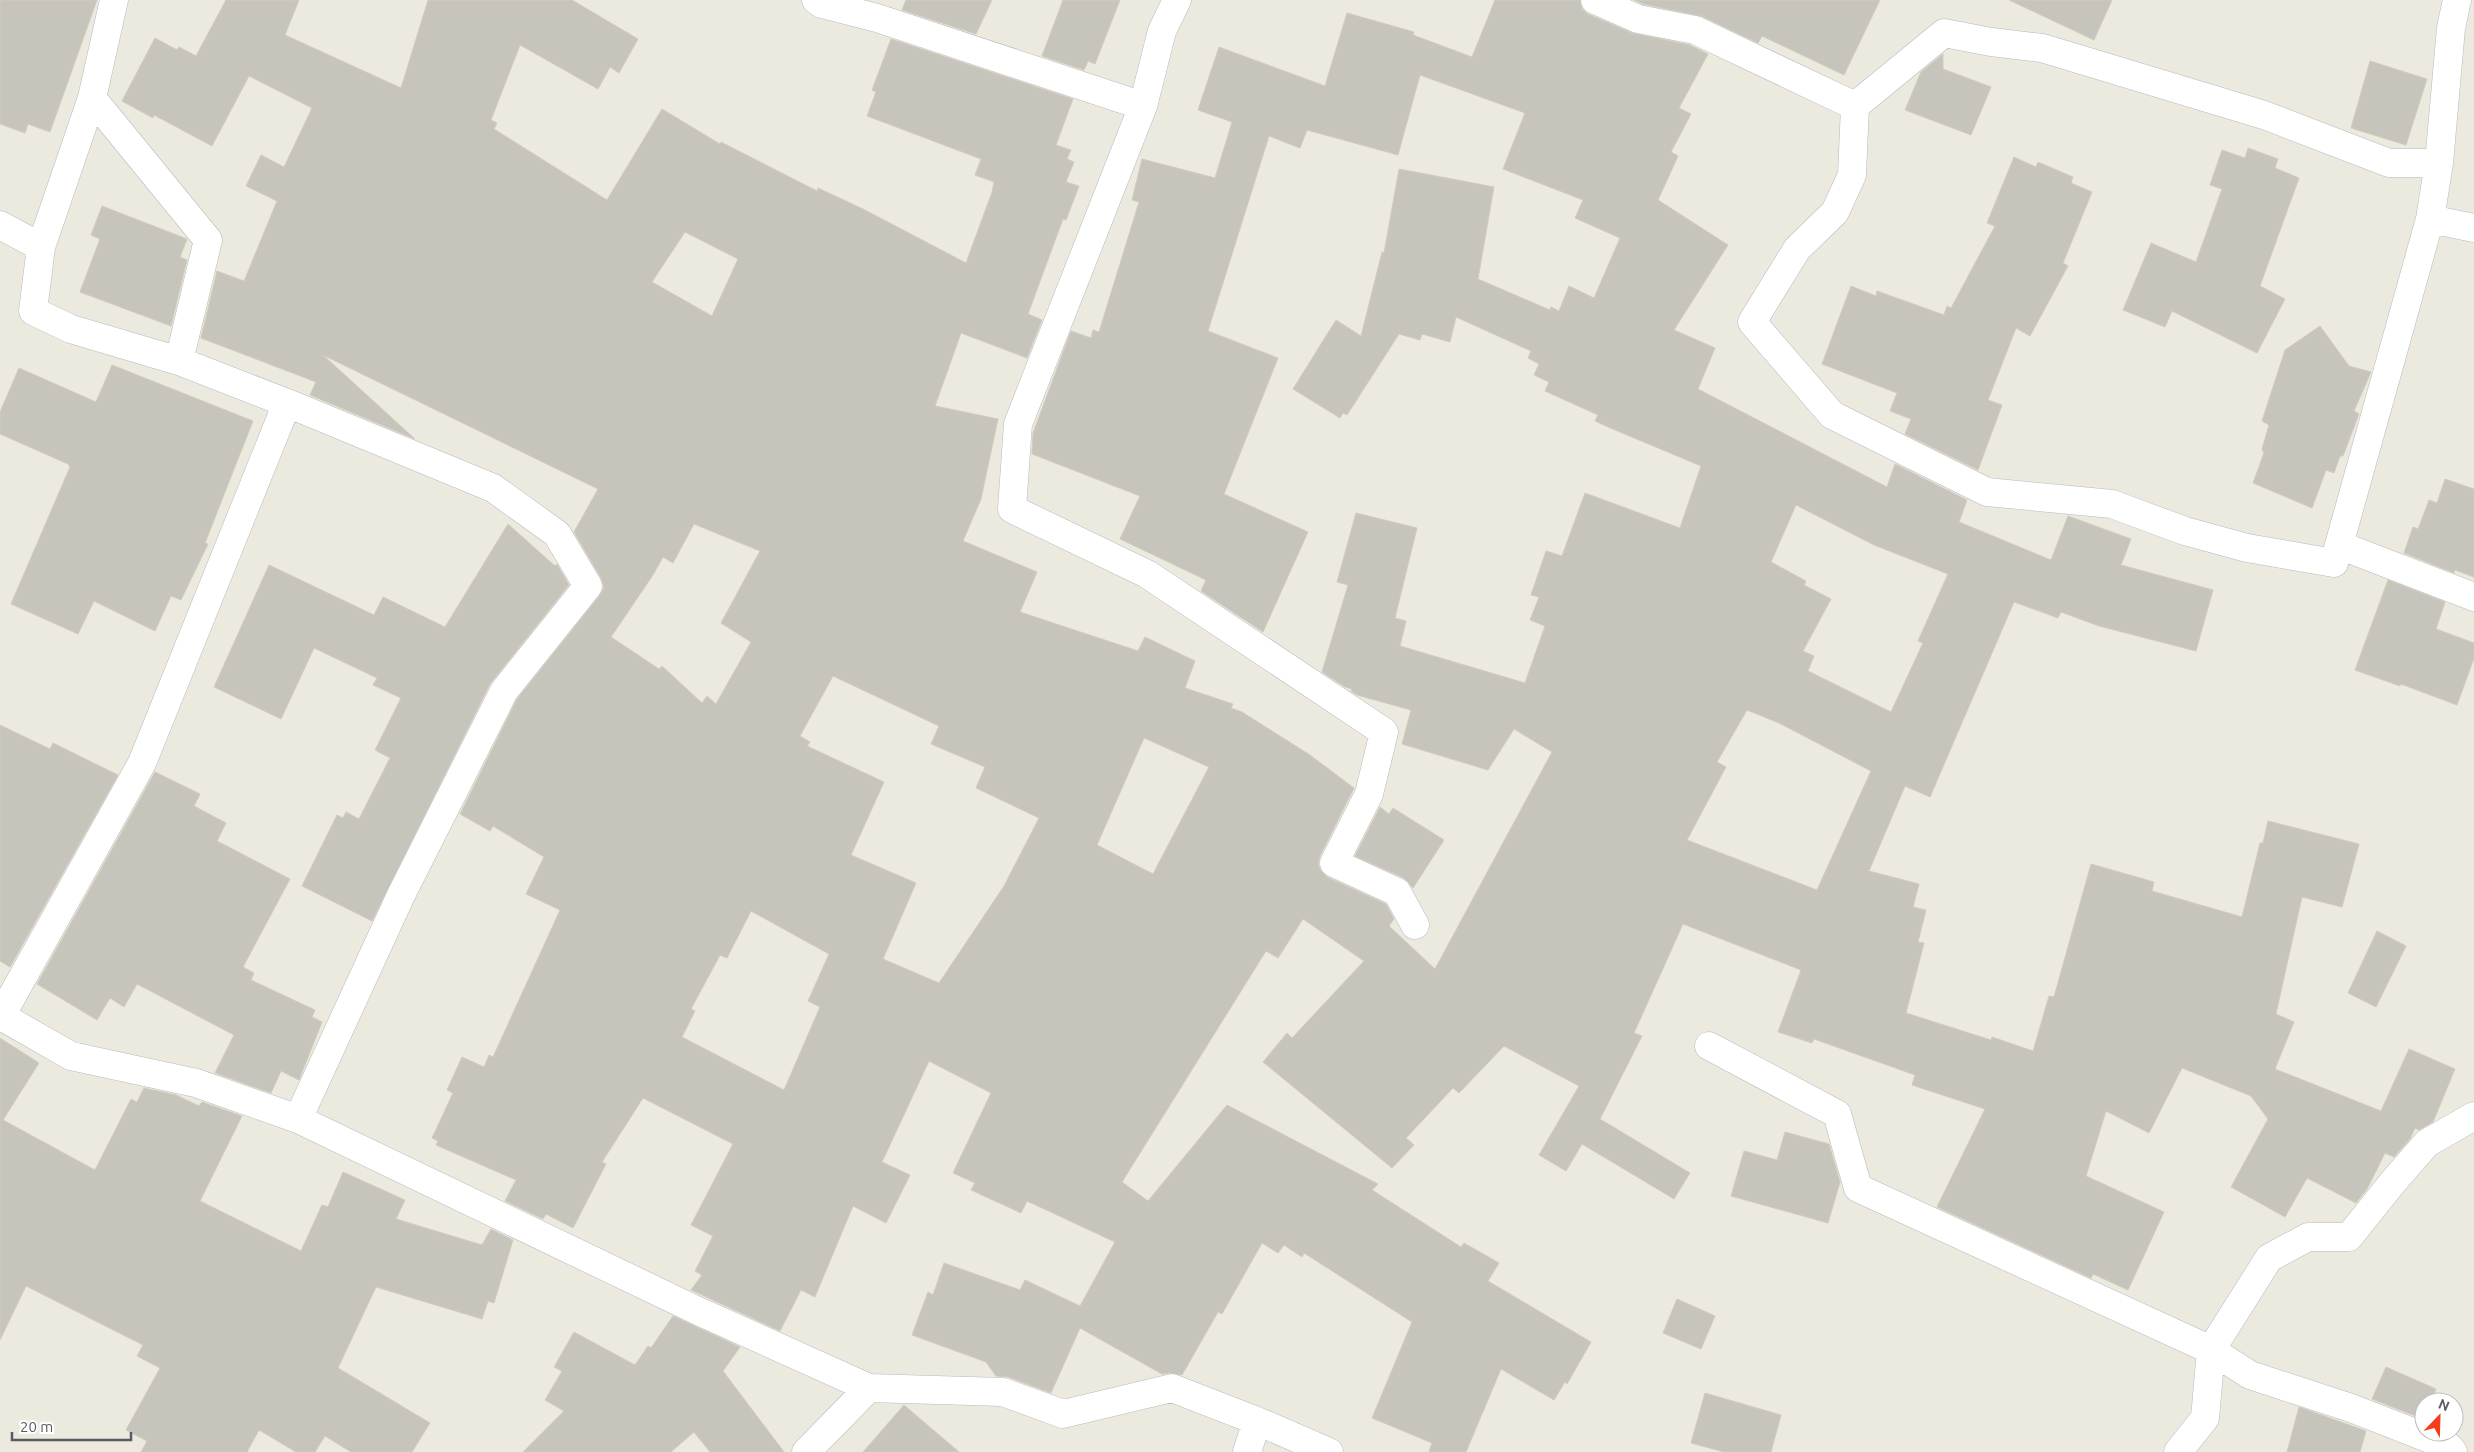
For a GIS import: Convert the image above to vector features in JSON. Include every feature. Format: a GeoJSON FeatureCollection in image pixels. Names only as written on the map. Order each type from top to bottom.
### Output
{"type":"FeatureCollection","features":[{"type":"Feature","properties":{"kind":"street"},"geometry":{"type":"LineString","coordinates":[[114,0],[92,98],[41,247],[33,311],[71,329],[180,361],[493,488],[557,534],[588,586],[504,691],[401,895],[298,1119]]}},
{"type":"Feature","properties":{"kind":"street"},"geometry":{"type":"LineString","coordinates":[[816,0],[822,4],[877,18],[1144,106]]}},
{"type":"Feature","properties":{"kind":"street"},"geometry":{"type":"LineString","coordinates":[[1177,0],[1162,31],[1144,106],[1018,424],[1012,510],[1147,574],[1384,732],[1369,794],[1334,863],[1397,892],[1415,925]]}},
{"type":"Feature","properties":{"kind":"street"},"geometry":{"type":"LineString","coordinates":[[1595,0],[1638,18],[1695,30],[1855,106]]}},
{"type":"Feature","properties":{"kind":"street"},"geometry":{"type":"LineString","coordinates":[[2439,163],[2389,163],[2264,115],[2042,48],[1944,33],[1855,106],[1852,175],[1835,212],[1797,249],[1752,322],[1832,415],[1986,492],[2112,504],[2185,531],[2247,548],[2334,563],[2430,219],[2439,163],[2451,28],[2457,0]]}},
{"type":"Feature","properties":{"kind":"street"},"geometry":{"type":"LineString","coordinates":[[92,98],[208,240],[180,361]]}},
{"type":"Feature","properties":{"kind":"street"},"geometry":{"type":"LineString","coordinates":[[2430,219],[2474,228]]}},
{"type":"Feature","properties":{"kind":"street"},"geometry":{"type":"LineString","coordinates":[[0,225],[41,247]]}},
{"type":"Feature","properties":{"kind":"street"},"geometry":{"type":"LineString","coordinates":[[287,403],[142,763],[1,1016],[70,1056],[196,1083],[298,1119],[698,1311],[869,1388],[1003,1392],[1064,1414],[1172,1388],[1257,1420],[1329,1452]]}},
{"type":"Feature","properties":{"kind":"street"},"geometry":{"type":"LineString","coordinates":[[2339,546],[2474,597]]}},
{"type":"Feature","properties":{"kind":"street"},"geometry":{"type":"LineString","coordinates":[[1709,1046],[1837,1114],[1858,1188],[2211,1350],[2250,1375],[2352,1408],[2448,1446],[2453,1452]]}},
{"type":"Feature","properties":{"kind":"street"},"geometry":{"type":"LineString","coordinates":[[2178,1452],[2205,1418],[2211,1350],[2269,1258],[2308,1237],[2349,1237],[2427,1143],[2474,1116]]}},
{"type":"Feature","properties":{"kind":"street"},"geometry":{"type":"LineString","coordinates":[[806,1452],[869,1388]]}},
{"type":"Feature","properties":{"kind":"street"},"geometry":{"type":"LineString","coordinates":[[1247,1452],[1257,1420]]}},
{"type":"Feature","properties":{"kind":"building"},"geometry":{"type":"Polygon","coordinates":[[[0,0],[97,0],[50,132],[28,124],[25,133],[0,124],[0,0]]]}},
{"type":"Feature","properties":{"kind":"building"},"geometry":{"type":"Polygon","coordinates":[[[226,0],[299,0],[285,35],[401,88],[428,0],[572,0],[638,39],[619,73],[610,67],[598,89],[520,45],[491,120],[497,123],[494,129],[607,200],[662,109],[720,144],[721,142],[817,191],[818,188],[863,209],[966,263],[994,182],[975,175],[981,159],[867,116],[876,92],[872,90],[891,39],[1073,99],[1056,145],[1071,150],[1067,159],[1074,162],[1066,182],[1079,186],[1066,220],[1063,219],[1028,314],[1042,320],[1027,358],[961,333],[935,406],[998,419],[981,499],[963,541],[1037,572],[1020,612],[1138,651],[1145,637],[1195,661],[1185,688],[1233,704],[1231,708],[1242,712],[1310,755],[1354,788],[1320,856],[1318,864],[1321,871],[1327,877],[1386,904],[1394,919],[1389,926],[1435,969],[1552,752],[1514,729],[1488,770],[1402,744],[1411,710],[1357,695],[1351,691],[1352,689],[1345,687],[1322,672],[1348,585],[1337,582],[1356,513],[1417,528],[1395,618],[1406,621],[1400,646],[1525,683],[1545,626],[1530,620],[1539,597],[1531,595],[1546,551],[1562,556],[1585,493],[1680,528],[1701,466],[1595,421],[1598,415],[1545,391],[1549,382],[1534,375],[1539,364],[1528,358],[1531,351],[1456,317],[1450,342],[1422,334],[1420,340],[1399,334],[1347,415],[1343,413],[1340,418],[1293,389],[1336,320],[1361,336],[1382,252],[1384,253],[1399,169],[1494,187],[1478,279],[1550,310],[1551,307],[1559,311],[1569,286],[1594,298],[1620,238],[1575,218],[1583,200],[1503,169],[1525,113],[1420,75],[1398,155],[1307,130],[1300,148],[1269,136],[1208,331],[1278,358],[1224,494],[1308,532],[1263,632],[1201,591],[1206,580],[1120,539],[1140,496],[1032,454],[1033,433],[1071,331],[1091,338],[1093,330],[1099,332],[1139,202],[1132,200],[1142,159],[1215,178],[1232,122],[1198,110],[1219,47],[1325,86],[1347,13],[1414,32],[1413,35],[1472,57],[1495,0],[1580,0],[1582,9],[1588,14],[1632,33],[1690,45],[1708,54],[1679,108],[1691,114],[1671,152],[1678,156],[1658,200],[1728,245],[1674,330],[1715,348],[1698,389],[1887,487],[1895,464],[1967,500],[1959,522],[2051,560],[2068,516],[2131,539],[2121,565],[2213,590],[2196,651],[2099,626],[2061,612],[2058,618],[2014,602],[1930,797],[1905,786],[1869,871],[1919,884],[1913,907],[1926,910],[1918,942],[1924,943],[1906,1013],[1991,1040],[1992,1037],[2033,1051],[2049,996],[2054,997],[2091,864],[2154,882],[2152,891],[2242,917],[2260,843],[2263,843],[2268,821],[2359,844],[2342,907],[2302,897],[2276,1014],[2294,1022],[2275,1069],[2381,1111],[2409,1049],[2455,1069],[2433,1122],[2419,1130],[2415,1128],[2410,1139],[2394,1157],[2385,1153],[2367,1189],[2356,1203],[2307,1178],[2285,1217],[2231,1187],[2268,1119],[2251,1096],[2182,1068],[2149,1133],[2106,1111],[2086,1176],[2164,1212],[2128,1290],[2093,1274],[2091,1278],[1937,1207],[1985,1109],[1912,1085],[1915,1075],[1814,1039],[1812,1043],[1778,1032],[1801,970],[1683,924],[1634,1033],[1642,1036],[1600,1119],[1690,1173],[1674,1199],[1582,1144],[1566,1171],[1539,1155],[1579,1086],[1504,1046],[1459,1093],[1453,1088],[1406,1138],[1414,1145],[1392,1168],[1263,1062],[1287,1033],[1292,1038],[1364,961],[1303,919],[1278,958],[1266,951],[1122,1182],[1148,1201],[1227,1105],[1378,1184],[1372,1190],[1461,1247],[1464,1243],[1499,1263],[1488,1281],[1591,1342],[1567,1384],[1565,1382],[1554,1400],[1501,1369],[1466,1452],[1429,1452],[1432,1443],[1372,1418],[1412,1322],[1304,1253],[1302,1257],[1284,1245],[1278,1253],[1262,1243],[1222,1314],[1218,1312],[1182,1375],[1162,1374],[1080,1328],[1051,1393],[1008,1377],[996,1376],[986,1362],[912,1335],[928,1292],[933,1295],[944,1263],[1020,1290],[1025,1280],[1080,1306],[1115,1242],[1027,1201],[1021,1213],[971,1190],[975,1183],[953,1173],[991,1093],[929,1061],[882,1162],[910,1175],[886,1223],[853,1206],[815,1297],[801,1290],[780,1331],[691,1290],[702,1275],[695,1271],[713,1236],[691,1225],[733,1144],[643,1098],[602,1162],[606,1164],[573,1228],[546,1214],[543,1219],[505,1201],[516,1180],[436,1145],[438,1141],[432,1138],[453,1093],[447,1090],[462,1057],[484,1067],[489,1055],[493,1057],[560,910],[526,894],[544,857],[493,826],[490,831],[460,814],[517,699],[600,595],[604,587],[601,578],[574,532],[598,489],[323,355],[415,439],[310,395],[316,382],[201,338],[217,271],[244,281],[277,201],[246,186],[261,155],[284,167],[312,108],[249,76],[212,146],[154,115],[153,118],[122,101],[155,38],[177,50],[179,47],[196,56],[226,0]],[[685,232],[652,282],[712,316],[738,259],[685,232]],[[1796,505],[1771,562],[1806,581],[1804,585],[1831,599],[1803,651],[1814,656],[1808,671],[1891,712],[1923,643],[1918,641],[1948,574],[1874,545],[1796,505]],[[694,524],[673,563],[663,557],[611,637],[659,669],[662,666],[702,703],[707,696],[716,704],[751,642],[721,623],[760,551],[694,524]],[[833,676],[800,736],[810,742],[807,746],[884,782],[851,855],[916,883],[883,959],[939,983],[1004,886],[1039,818],[976,788],[985,767],[931,744],[939,726],[833,676]],[[1747,710],[1717,762],[1726,767],[1687,840],[1817,890],[1871,771],[1779,723],[1747,710]],[[1144,738],[1097,845],[1153,874],[1209,767],[1144,738]],[[751,911],[727,958],[720,955],[691,1009],[695,1011],[682,1037],[784,1090],[820,1007],[808,1001],[829,954],[751,911]]]}},
{"type":"Feature","properties":{"kind":"building"},"geometry":{"type":"Polygon","coordinates":[[[906,0],[992,0],[976,34],[902,10],[906,0]]]}},
{"type":"Feature","properties":{"kind":"building"},"geometry":{"type":"Polygon","coordinates":[[[1063,0],[1120,0],[1095,64],[1088,61],[1084,70],[1042,56],[1063,0]]]}},
{"type":"Feature","properties":{"kind":"building"},"geometry":{"type":"Polygon","coordinates":[[[1634,0],[1880,0],[1844,75],[1762,36],[1758,43],[1701,16],[1643,4],[1634,0]]]}},
{"type":"Feature","properties":{"kind":"building"},"geometry":{"type":"Polygon","coordinates":[[[2009,0],[2112,0],[2094,40],[2009,0]]]}},
{"type":"Feature","properties":{"kind":"building"},"geometry":{"type":"Polygon","coordinates":[[[1943,54],[1943,69],[1991,87],[1971,135],[1905,110],[1921,72],[1943,54]]]}},
{"type":"Feature","properties":{"kind":"building"},"geometry":{"type":"Polygon","coordinates":[[[2370,61],[2427,79],[2406,145],[2351,128],[2370,61]]]}},
{"type":"Feature","properties":{"kind":"building"},"geometry":{"type":"Polygon","coordinates":[[[2248,148],[2278,159],[2275,168],[2299,178],[2260,286],[2285,299],[2257,353],[2172,311],[2165,327],[2123,310],[2151,243],[2196,262],[2222,189],[2210,185],[2222,150],[2245,158],[2248,148]]]}},
{"type":"Feature","properties":{"kind":"building"},"geometry":{"type":"Polygon","coordinates":[[[2014,157],[2036,167],[2038,162],[2073,177],[2071,183],[2092,192],[2063,263],[2068,266],[2030,336],[2016,328],[1988,400],[2002,405],[1978,470],[1905,434],[1911,419],[1890,411],[1897,393],[1822,364],[1851,286],[1876,296],[1877,291],[1944,315],[1947,306],[1951,308],[1995,226],[1987,223],[2014,157]]]}},
{"type":"Feature","properties":{"kind":"building"},"geometry":{"type":"Polygon","coordinates":[[[102,206],[187,239],[180,257],[187,260],[171,326],[80,292],[100,239],[91,235],[102,206]]]}},
{"type":"Feature","properties":{"kind":"building"},"geometry":{"type":"Polygon","coordinates":[[[2320,326],[2349,366],[2371,372],[2354,411],[2359,414],[2343,456],[2340,456],[2334,473],[2326,470],[2312,508],[2253,483],[2264,453],[2262,449],[2269,425],[2262,421],[2285,350],[2320,326]]]}},
{"type":"Feature","properties":{"kind":"building"},"geometry":{"type":"Polygon","coordinates":[[[112,365],[253,421],[205,543],[208,544],[181,600],[171,596],[155,631],[94,601],[78,634],[11,604],[70,467],[68,464],[0,434],[0,412],[19,368],[96,402],[112,365]]]}},
{"type":"Feature","properties":{"kind":"building"},"geometry":{"type":"Polygon","coordinates":[[[2445,479],[2474,489],[2474,577],[2455,570],[2454,573],[2404,553],[2413,527],[2418,529],[2429,500],[2437,503],[2445,479]]]}},
{"type":"Feature","properties":{"kind":"building"},"geometry":{"type":"Polygon","coordinates":[[[508,524],[555,566],[557,564],[569,585],[490,684],[372,921],[302,886],[337,815],[343,818],[346,812],[359,819],[390,758],[375,750],[401,698],[373,685],[377,678],[314,648],[281,719],[214,687],[269,565],[374,615],[383,597],[445,627],[508,524]]]}},
{"type":"Feature","properties":{"kind":"building"},"geometry":{"type":"Polygon","coordinates":[[[2388,580],[2445,602],[2436,629],[2474,643],[2474,658],[2457,705],[2401,684],[2400,686],[2355,670],[2388,580]]]}},
{"type":"Feature","properties":{"kind":"building"},"geometry":{"type":"Polygon","coordinates":[[[0,725],[50,749],[53,743],[118,775],[10,967],[0,961],[0,725]]]}},
{"type":"Feature","properties":{"kind":"building"},"geometry":{"type":"Polygon","coordinates":[[[155,772],[200,794],[194,806],[226,823],[217,841],[290,879],[243,967],[254,973],[251,980],[315,1010],[312,1017],[322,1022],[299,1080],[281,1071],[271,1093],[215,1073],[234,1035],[137,984],[124,1007],[110,998],[97,1020],[37,984],[155,772]]]}},
{"type":"Feature","properties":{"kind":"building"},"geometry":{"type":"Polygon","coordinates":[[[1380,807],[1389,814],[1393,808],[1444,840],[1413,888],[1404,878],[1355,856],[1380,807]]]}},
{"type":"Feature","properties":{"kind":"building"},"geometry":{"type":"Polygon","coordinates":[[[2377,931],[2406,946],[2376,1007],[2348,993],[2377,931]]]}},
{"type":"Feature","properties":{"kind":"building"},"geometry":{"type":"Polygon","coordinates":[[[0,1038],[39,1063],[3,1120],[95,1170],[131,1099],[137,1102],[144,1088],[176,1095],[199,1106],[202,1102],[242,1116],[200,1201],[301,1251],[322,1205],[328,1207],[343,1172],[405,1200],[396,1219],[482,1245],[491,1229],[513,1240],[494,1303],[488,1301],[482,1319],[376,1287],[338,1368],[430,1423],[412,1452],[351,1452],[325,1436],[315,1452],[296,1452],[259,1430],[247,1452],[141,1452],[147,1441],[126,1430],[160,1368],[137,1356],[143,1345],[26,1286],[0,1340],[0,1038]]]}},
{"type":"Feature","properties":{"kind":"building"},"geometry":{"type":"Polygon","coordinates":[[[1785,1132],[1829,1144],[1840,1182],[1828,1223],[1731,1196],[1744,1151],[1777,1160],[1785,1132]]]}},
{"type":"Feature","properties":{"kind":"building"},"geometry":{"type":"Polygon","coordinates":[[[1677,1299],[1715,1316],[1701,1349],[1663,1333],[1677,1299]]]}},
{"type":"Feature","properties":{"kind":"building"},"geometry":{"type":"Polygon","coordinates":[[[673,1316],[740,1347],[723,1371],[784,1452],[710,1452],[694,1432],[671,1452],[523,1452],[564,1411],[545,1400],[562,1371],[554,1367],[574,1332],[635,1365],[648,1346],[651,1348],[673,1316]]]}},
{"type":"Feature","properties":{"kind":"building"},"geometry":{"type":"Polygon","coordinates":[[[2386,1367],[2436,1389],[2435,1392],[2414,1392],[2414,1415],[2372,1399],[2386,1367]]]}},
{"type":"Feature","properties":{"kind":"building"},"geometry":{"type":"Polygon","coordinates":[[[1705,1393],[1781,1415],[1771,1452],[1724,1452],[1691,1443],[1705,1393]]]}},
{"type":"Feature","properties":{"kind":"building"},"geometry":{"type":"Polygon","coordinates":[[[904,1405],[959,1452],[863,1452],[904,1405]]]}},
{"type":"Feature","properties":{"kind":"building"},"geometry":{"type":"Polygon","coordinates":[[[2299,1407],[2366,1431],[2360,1452],[2287,1452],[2299,1407]]]}}]}
